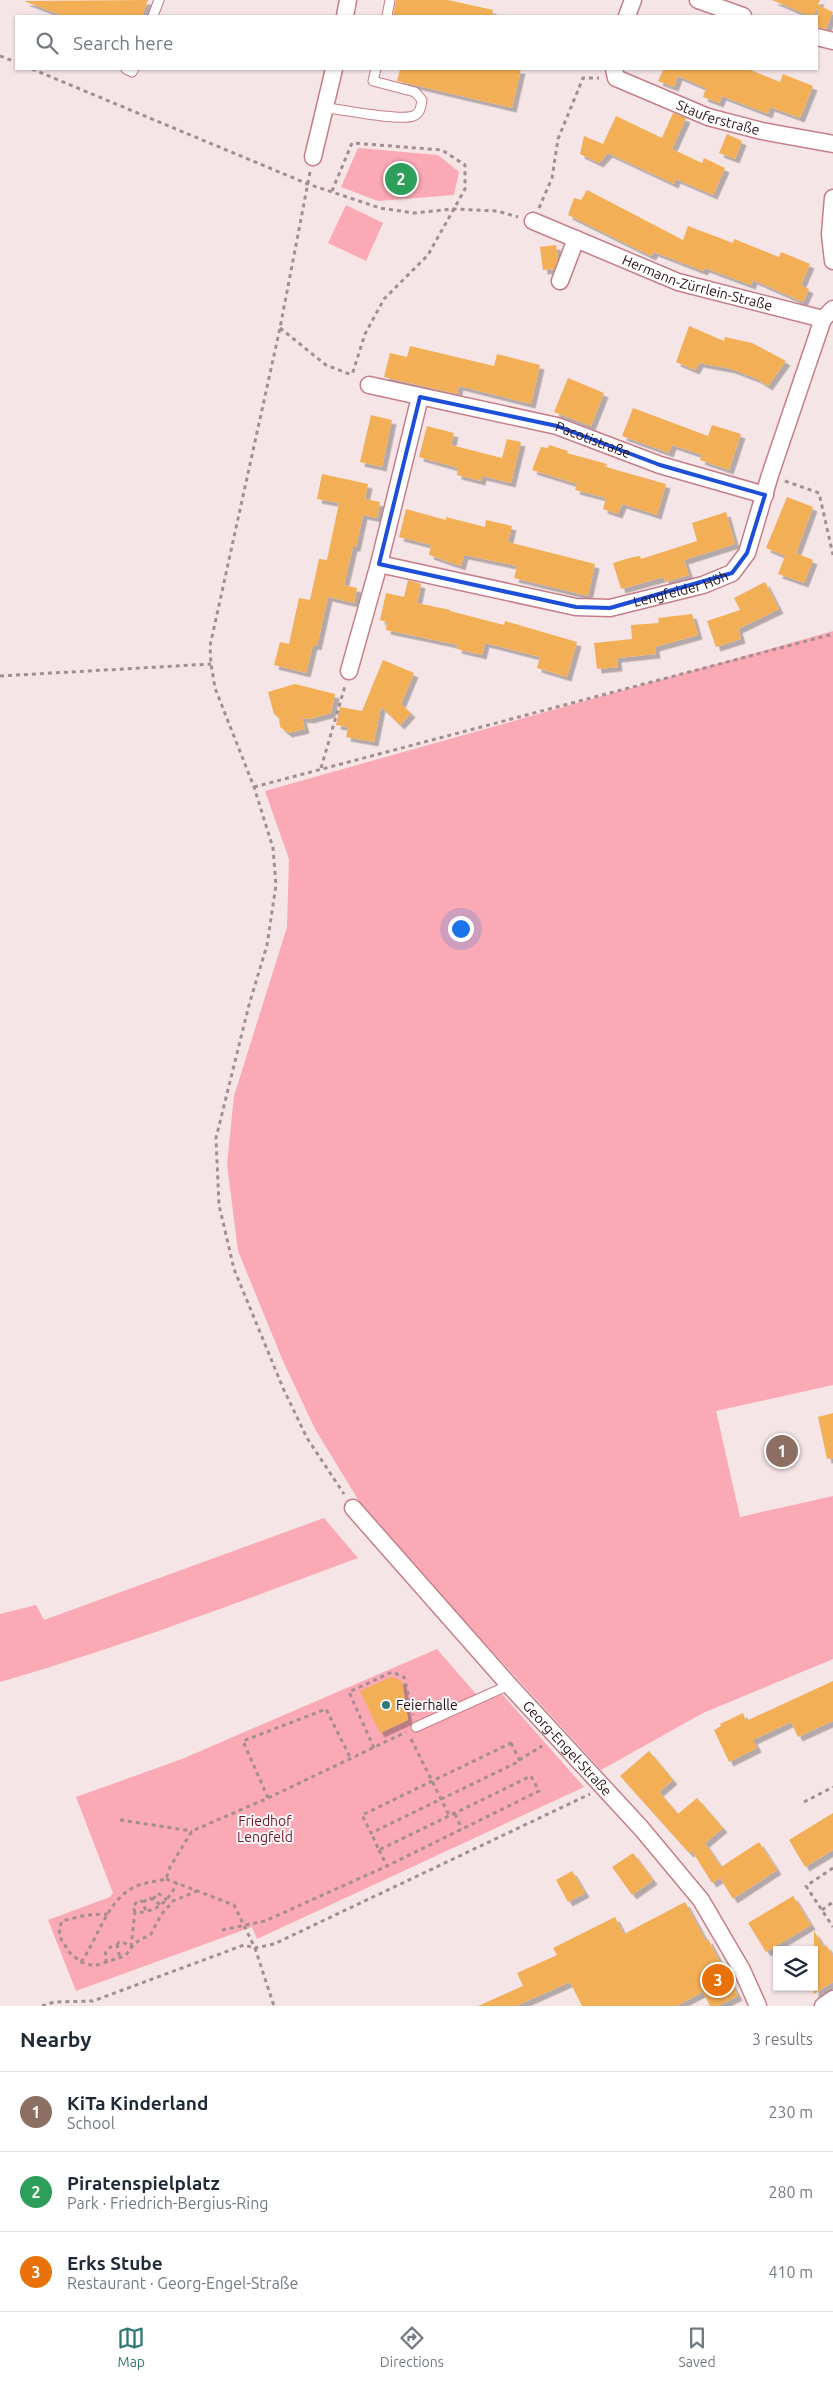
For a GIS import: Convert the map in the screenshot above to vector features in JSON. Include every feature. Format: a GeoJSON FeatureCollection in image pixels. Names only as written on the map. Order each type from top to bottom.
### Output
{"type":"FeatureCollection","features":[{"type":"Feature","properties":{"kind":"street"},"geometry":{"type":"LineString","coordinates":[[345,15],[348,0]]}},
{"type":"Feature","properties":{"kind":"street"},"geometry":{"type":"LineString","coordinates":[[627,15],[633,0]]}},
{"type":"Feature","properties":{"kind":"street"},"geometry":{"type":"LineString","coordinates":[[698,0],[740,15]]}},
{"type":"Feature","properties":{"kind":"street"},"geometry":{"type":"LineString","coordinates":[[818,37],[833,42]]}},
{"type":"Feature","properties":{"kind":"street"},"geometry":{"type":"LineString","coordinates":[[313,157],[334,70]]}},
{"type":"Feature","properties":{"kind":"street","name":"Stauferstraße"},"geometry":{"type":"LineString","coordinates":[[615,73],[708,117],[762,131],[833,144]]}},
{"type":"Feature","properties":{"kind":"street"},"geometry":{"type":"LineString","coordinates":[[833,198],[830,234],[833,261]]}},
{"type":"Feature","properties":{"kind":"street","name":"Hermann-Zürrlein-Straße"},"geometry":{"type":"LineString","coordinates":[[533,221],[678,282],[828,314]]}},
{"type":"Feature","properties":{"kind":"street"},"geometry":{"type":"LineString","coordinates":[[560,281],[576,239]]}},
{"type":"Feature","properties":{"kind":"street","name":"Lengfelder Höh"},"geometry":{"type":"LineString","coordinates":[[379,564],[576,607],[610,608],[703,585],[732,573],[747,553],[770,475],[828,314]]}},
{"type":"Feature","properties":{"kind":"street","name":"Pacotistraße"},"geometry":{"type":"LineString","coordinates":[[369,385],[420,398],[557,426],[660,465],[765,495]]}},
{"type":"Feature","properties":{"kind":"street"},"geometry":{"type":"LineString","coordinates":[[349,671],[379,564],[420,398]]}},
{"type":"Feature","properties":{"kind":"street","name":"Georg-Engel-Straße"},"geometry":{"type":"LineString","coordinates":[[353,1508],[509,1685],[605,1788],[701,1900],[742,1970],[758,2006]]}},
{"type":"Feature","properties":{"kind":"street"},"geometry":{"type":"LineString","coordinates":[[823,2006],[833,1999]]}},
{"type":"Feature","properties":{"kind":"lane"},"geometry":{"type":"LineString","coordinates":[[153,15],[159,0]]}},
{"type":"Feature","properties":{"kind":"lane"},"geometry":{"type":"LineString","coordinates":[[387,15],[390,0]]}},
{"type":"Feature","properties":{"kind":"lane"},"geometry":{"type":"LineString","coordinates":[[326,108],[400,117],[414,116],[420,110],[422,100],[415,92],[373,81],[376,70]]}},
{"type":"Feature","properties":{"kind":"lane"},"geometry":{"type":"LineString","coordinates":[[416,1727],[509,1685]]}},
{"type":"Feature","properties":{"kind":"path"},"geometry":{"type":"LineString","coordinates":[[0,56],[15,62]]}},
{"type":"Feature","properties":{"kind":"path"},"geometry":{"type":"LineString","coordinates":[[34,70],[308,184],[380,208],[414,214],[453,210],[497,211],[533,221],[552,178],[558,139],[583,78],[615,73]]}},
{"type":"Feature","properties":{"kind":"path"},"geometry":{"type":"LineString","coordinates":[[332,191],[352,143],[442,150],[465,165],[465,189],[428,255],[384,299],[365,334],[352,375]]}},
{"type":"Feature","properties":{"kind":"path"},"geometry":{"type":"LineString","coordinates":[[313,157],[280,328],[210,646],[210,664],[216,688],[254,787],[273,848],[276,885],[267,945],[249,1005],[216,1138],[219,1205],[234,1269],[283,1388],[307,1438],[353,1508]]}},
{"type":"Feature","properties":{"kind":"path"},"geometry":{"type":"LineString","coordinates":[[280,328],[326,365],[352,375],[369,385]]}},
{"type":"Feature","properties":{"kind":"path"},"geometry":{"type":"LineString","coordinates":[[770,475],[819,493],[833,555]]}},
{"type":"Feature","properties":{"kind":"path"},"geometry":{"type":"LineString","coordinates":[[254,787],[833,634]]}},
{"type":"Feature","properties":{"kind":"path"},"geometry":{"type":"LineString","coordinates":[[0,676],[210,664]]}},
{"type":"Feature","properties":{"kind":"path"},"geometry":{"type":"LineString","coordinates":[[321,769],[349,671]]}},
{"type":"Feature","properties":{"kind":"path"},"geometry":{"type":"LineString","coordinates":[[374,1748],[349,1692],[392,1672],[404,1677],[416,1727]]}},
{"type":"Feature","properties":{"kind":"path"},"geometry":{"type":"LineString","coordinates":[[268,1798],[243,1741],[326,1709],[351,1759]]}},
{"type":"Feature","properties":{"kind":"path"},"geometry":{"type":"LineString","coordinates":[[120,1820],[192,1831],[268,1798],[407,1731],[450,1817]]}},
{"type":"Feature","properties":{"kind":"path"},"geometry":{"type":"LineString","coordinates":[[387,1866],[362,1815],[511,1743],[520,1760]]}},
{"type":"Feature","properties":{"kind":"path"},"geometry":{"type":"LineString","coordinates":[[371,1833],[520,1760],[537,1749]]}},
{"type":"Feature","properties":{"kind":"path"},"geometry":{"type":"LineString","coordinates":[[222,1930],[265,1921],[387,1866],[539,1792],[531,1776],[379,1850]]}},
{"type":"Feature","properties":{"kind":"path"},"geometry":{"type":"LineString","coordinates":[[804,1802],[833,1787]]}},
{"type":"Feature","properties":{"kind":"path"},"geometry":{"type":"LineString","coordinates":[[42,2006],[54,2002],[93,2001],[244,1945],[255,1948],[274,1944],[605,1788]]}},
{"type":"Feature","properties":{"kind":"path"},"geometry":{"type":"LineString","coordinates":[[455,1814],[462,1829]]}},
{"type":"Feature","properties":{"kind":"path"},"geometry":{"type":"LineString","coordinates":[[166,1879],[170,1867],[192,1831]]}},
{"type":"Feature","properties":{"kind":"path"},"geometry":{"type":"LineString","coordinates":[[833,1868],[806,1886],[833,1927]]}},
{"type":"Feature","properties":{"kind":"path"},"geometry":{"type":"LineString","coordinates":[[81,1962],[91,1948],[117,1898],[138,1885],[166,1879],[234,1905],[245,1924],[255,1948],[274,2006]]}},
{"type":"Feature","properties":{"kind":"path"},"geometry":{"type":"LineString","coordinates":[[135,1912],[146,1912],[167,1900],[172,1896],[177,1883]]}},
{"type":"Feature","properties":{"kind":"path"},"geometry":{"type":"LineString","coordinates":[[108,1914],[86,1915],[62,1921],[59,1929],[61,1939],[70,1953],[81,1962],[94,1966],[120,1958],[135,1943],[152,1934],[161,1915],[173,1901],[197,1890]]}},
{"type":"Feature","properties":{"kind":"path"},"geometry":{"type":"LineString","coordinates":[[153,1899],[158,1893],[167,1900]]}},
{"type":"Feature","properties":{"kind":"path"},"geometry":{"type":"LineString","coordinates":[[144,1902],[147,1898],[161,1904]]}},
{"type":"Feature","properties":{"kind":"path"},"geometry":{"type":"LineString","coordinates":[[131,1948],[135,1912],[133,1906],[136,1901],[144,1902]]}},
{"type":"Feature","properties":{"kind":"path"},"geometry":{"type":"LineString","coordinates":[[144,1902],[146,1912]]}},
{"type":"Feature","properties":{"kind":"path"},"geometry":{"type":"LineString","coordinates":[[822,1910],[833,1902]]}},
{"type":"Feature","properties":{"kind":"path"},"geometry":{"type":"LineString","coordinates":[[107,1963],[106,1950],[117,1945],[119,1942],[123,1942],[131,1948]]}},
{"type":"Feature","properties":{"kind":"path"},"geometry":{"type":"LineString","coordinates":[[117,1945],[120,1958]]}},
{"type":"Feature","properties":{"kind":"highlighted area"},"geometry":{"type":"Polygon","coordinates":[[[420,397],[557,426],[660,465],[765,495],[747,553],[732,573],[610,608],[576,607],[379,564],[420,397]]]}},
{"type":"Feature","properties":{"kind":"green space"},"geometry":{"type":"Polygon","coordinates":[[[358,148],[438,155],[459,172],[454,195],[378,201],[341,187],[358,148]]]}},
{"type":"Feature","properties":{"kind":"green space"},"geometry":{"type":"Polygon","coordinates":[[[346,205],[383,223],[366,261],[328,243],[346,205]]]}},
{"type":"Feature","properties":{"kind":"green space"},"geometry":{"type":"Polygon","coordinates":[[[833,631],[833,1385],[716,1411],[740,1517],[833,1496],[833,1659],[703,1713],[601,1770],[433,1587],[362,1506],[315,1429],[283,1361],[238,1251],[227,1164],[234,1096],[287,927],[289,859],[265,791],[833,631]]]}},
{"type":"Feature","properties":{"kind":"green space"},"geometry":{"type":"Polygon","coordinates":[[[324,1518],[358,1558],[135,1639],[0,1682],[0,1614],[36,1605],[44,1620],[324,1518]]]}},
{"type":"Feature","properties":{"kind":"green space","name":"Friedhof Lengfeld"},"geometry":{"type":"Polygon","coordinates":[[[437,1649],[482,1701],[502,1694],[584,1787],[257,1939],[252,1927],[76,1991],[48,1920],[110,1897],[113,1893],[76,1797],[182,1759],[437,1649]]]}},
{"type":"Feature","properties":{"kind":"building"},"geometry":{"type":"Polygon","coordinates":[[[148,0],[142,15],[60,15],[24,1],[148,0]]]}},
{"type":"Feature","properties":{"kind":"building"},"geometry":{"type":"Polygon","coordinates":[[[396,0],[448,0],[493,10],[492,15],[393,15],[396,0]]]}},
{"type":"Feature","properties":{"kind":"building"},"geometry":{"type":"Polygon","coordinates":[[[772,0],[820,0],[818,5],[833,12],[826,29],[818,27],[817,8],[814,15],[808,15],[772,0]]]}},
{"type":"Feature","properties":{"kind":"building"},"geometry":{"type":"Polygon","coordinates":[[[400,70],[521,70],[512,108],[397,81],[400,70]]]}},
{"type":"Feature","properties":{"kind":"building"},"geometry":{"type":"Polygon","coordinates":[[[663,70],[750,70],[780,82],[783,74],[813,86],[800,118],[770,107],[768,114],[722,96],[719,103],[703,97],[706,88],[678,76],[674,87],[658,81],[663,70]]]}},
{"type":"Feature","properties":{"kind":"building"},"geometry":{"type":"Polygon","coordinates":[[[673,113],[686,118],[672,149],[702,163],[704,158],[725,168],[713,195],[676,179],[674,184],[608,153],[599,163],[580,154],[584,136],[603,144],[616,116],[662,138],[673,113]]]}},
{"type":"Feature","properties":{"kind":"building"},"geometry":{"type":"Polygon","coordinates":[[[727,134],[742,141],[735,159],[719,153],[727,134]]]}},
{"type":"Feature","properties":{"kind":"building"},"geometry":{"type":"Polygon","coordinates":[[[587,190],[683,240],[688,226],[733,243],[734,239],[779,257],[781,252],[810,264],[801,285],[809,289],[803,302],[753,280],[751,285],[705,268],[703,271],[654,252],[651,256],[568,215],[574,198],[581,200],[587,190]]]}},
{"type":"Feature","properties":{"kind":"building"},"geometry":{"type":"Polygon","coordinates":[[[556,245],[558,259],[554,269],[543,270],[540,247],[556,245]]]}},
{"type":"Feature","properties":{"kind":"building"},"geometry":{"type":"Polygon","coordinates":[[[689,326],[724,341],[725,337],[752,343],[786,361],[768,386],[757,379],[731,369],[699,363],[695,370],[676,362],[689,326]]]}},
{"type":"Feature","properties":{"kind":"building"},"geometry":{"type":"Polygon","coordinates":[[[410,346],[494,366],[497,354],[540,365],[531,404],[459,386],[457,394],[384,377],[390,353],[407,357],[410,346]]]}},
{"type":"Feature","properties":{"kind":"building"},"geometry":{"type":"Polygon","coordinates":[[[568,378],[604,393],[591,426],[554,412],[568,378]]]}},
{"type":"Feature","properties":{"kind":"building"},"geometry":{"type":"Polygon","coordinates":[[[633,408],[708,436],[712,425],[741,434],[729,470],[700,460],[702,455],[672,445],[669,453],[622,436],[633,408]]]}},
{"type":"Feature","properties":{"kind":"building"},"geometry":{"type":"Polygon","coordinates":[[[371,415],[392,420],[382,467],[360,462],[371,415]]]}},
{"type":"Feature","properties":{"kind":"building"},"geometry":{"type":"Polygon","coordinates":[[[427,426],[454,433],[451,445],[502,458],[507,439],[521,442],[511,483],[482,476],[481,481],[457,475],[458,468],[419,457],[427,426]]]}},
{"type":"Feature","properties":{"kind":"building"},"geometry":{"type":"Polygon","coordinates":[[[549,445],[568,451],[567,453],[607,464],[606,467],[666,484],[657,515],[622,504],[618,514],[603,509],[606,498],[575,490],[577,484],[532,470],[541,447],[548,448],[549,445]]]}},
{"type":"Feature","properties":{"kind":"building"},"geometry":{"type":"Polygon","coordinates":[[[322,474],[368,484],[365,499],[380,502],[377,518],[363,515],[356,547],[353,547],[344,585],[357,588],[354,603],[328,597],[317,646],[313,645],[306,673],[274,665],[280,642],[289,644],[299,598],[310,600],[319,559],[327,560],[339,503],[317,499],[322,474]]]}},
{"type":"Feature","properties":{"kind":"building"},"geometry":{"type":"Polygon","coordinates":[[[787,497],[813,507],[796,553],[813,560],[804,583],[778,574],[785,556],[766,548],[787,497]]]}},
{"type":"Feature","properties":{"kind":"building"},"geometry":{"type":"Polygon","coordinates":[[[406,509],[446,520],[446,517],[485,527],[486,520],[512,526],[508,542],[595,564],[588,596],[514,578],[517,566],[464,555],[461,566],[429,555],[431,545],[399,537],[406,509]]]}},
{"type":"Feature","properties":{"kind":"building"},"geometry":{"type":"Polygon","coordinates":[[[726,512],[735,544],[684,560],[689,575],[665,582],[664,577],[621,589],[613,563],[640,556],[641,559],[697,541],[692,523],[726,512]]]}},
{"type":"Feature","properties":{"kind":"building"},"geometry":{"type":"Polygon","coordinates":[[[408,580],[421,584],[417,603],[504,625],[505,621],[577,642],[567,677],[537,668],[540,657],[485,643],[482,655],[457,649],[458,645],[386,630],[387,622],[380,620],[386,593],[404,597],[408,580]]]}},
{"type":"Feature","properties":{"kind":"building"},"geometry":{"type":"Polygon","coordinates":[[[765,582],[779,609],[738,629],[741,639],[716,647],[707,621],[740,610],[734,598],[765,582]]]}},
{"type":"Feature","properties":{"kind":"building"},"geometry":{"type":"Polygon","coordinates":[[[692,614],[698,635],[655,647],[656,654],[617,658],[618,667],[597,669],[594,643],[632,639],[631,625],[659,623],[658,618],[692,614]]]}},
{"type":"Feature","properties":{"kind":"building"},"geometry":{"type":"Polygon","coordinates":[[[383,660],[414,673],[401,704],[411,713],[400,725],[381,707],[374,742],[346,737],[348,727],[336,725],[340,707],[362,711],[383,660]]]}},
{"type":"Feature","properties":{"kind":"building"},"geometry":{"type":"Polygon","coordinates":[[[295,684],[335,694],[331,713],[309,719],[302,718],[305,729],[288,733],[280,727],[279,718],[274,714],[268,692],[295,684]]]}},
{"type":"Feature","properties":{"kind":"building"},"geometry":{"type":"Polygon","coordinates":[[[833,1413],[833,1458],[827,1459],[818,1417],[833,1413]]]}},
{"type":"Feature","properties":{"kind":"building","name":"Feierhalle"},"geometry":{"type":"Polygon","coordinates":[[[391,1677],[402,1681],[408,1720],[380,1733],[360,1691],[391,1677]]]}},
{"type":"Feature","properties":{"kind":"building"},"geometry":{"type":"Polygon","coordinates":[[[833,1681],[833,1721],[798,1737],[791,1722],[753,1740],[757,1748],[729,1762],[714,1730],[721,1726],[720,1724],[743,1713],[746,1721],[833,1681]]]}},
{"type":"Feature","properties":{"kind":"building"},"geometry":{"type":"Polygon","coordinates":[[[649,1751],[673,1780],[659,1792],[678,1814],[697,1798],[723,1828],[705,1843],[721,1867],[759,1842],[777,1870],[733,1899],[720,1878],[712,1883],[692,1851],[689,1853],[620,1776],[649,1751]]]}},
{"type":"Feature","properties":{"kind":"building"},"geometry":{"type":"Polygon","coordinates":[[[833,1813],[833,1850],[805,1867],[789,1840],[833,1813]]]}},
{"type":"Feature","properties":{"kind":"building"},"geometry":{"type":"Polygon","coordinates":[[[633,1853],[653,1880],[632,1895],[612,1867],[633,1853]]]}},
{"type":"Feature","properties":{"kind":"building"},"geometry":{"type":"Polygon","coordinates":[[[572,1871],[585,1893],[568,1902],[556,1880],[572,1871]]]}},
{"type":"Feature","properties":{"kind":"building"},"geometry":{"type":"Polygon","coordinates":[[[793,1896],[811,1925],[773,1946],[766,1952],[748,1923],[793,1896]]]}},
{"type":"Feature","properties":{"kind":"building"},"geometry":{"type":"Polygon","coordinates":[[[685,1902],[706,1941],[708,1939],[738,1996],[718,2006],[710,2006],[703,1992],[676,2006],[582,2006],[570,1982],[516,2006],[478,2006],[523,1986],[517,1973],[557,1955],[553,1948],[615,1917],[624,1934],[685,1902]]]}},
{"type":"Feature","properties":{"kind":"building"},"geometry":{"type":"Polygon","coordinates":[[[814,1931],[824,1947],[826,1945],[833,1956],[833,1982],[814,1994],[814,1991],[818,1991],[818,1946],[814,1946],[814,1931]]]}},
{"type":"Feature","properties":{"kind":"place","name":"Piratenspielplatz"},"geometry":{"type":"Point","coordinates":[401,179]}},
{"type":"Feature","properties":{"kind":"place","name":"KiTa Kinderland"},"geometry":{"type":"Point","coordinates":[782,1451]}},
{"type":"Feature","properties":{"kind":"place","name":"Feierhalle"},"geometry":{"type":"Point","coordinates":[386,1705]}},
{"type":"Feature","properties":{"kind":"place","name":"Erks Stube"},"geometry":{"type":"Point","coordinates":[718,1980]}}]}
